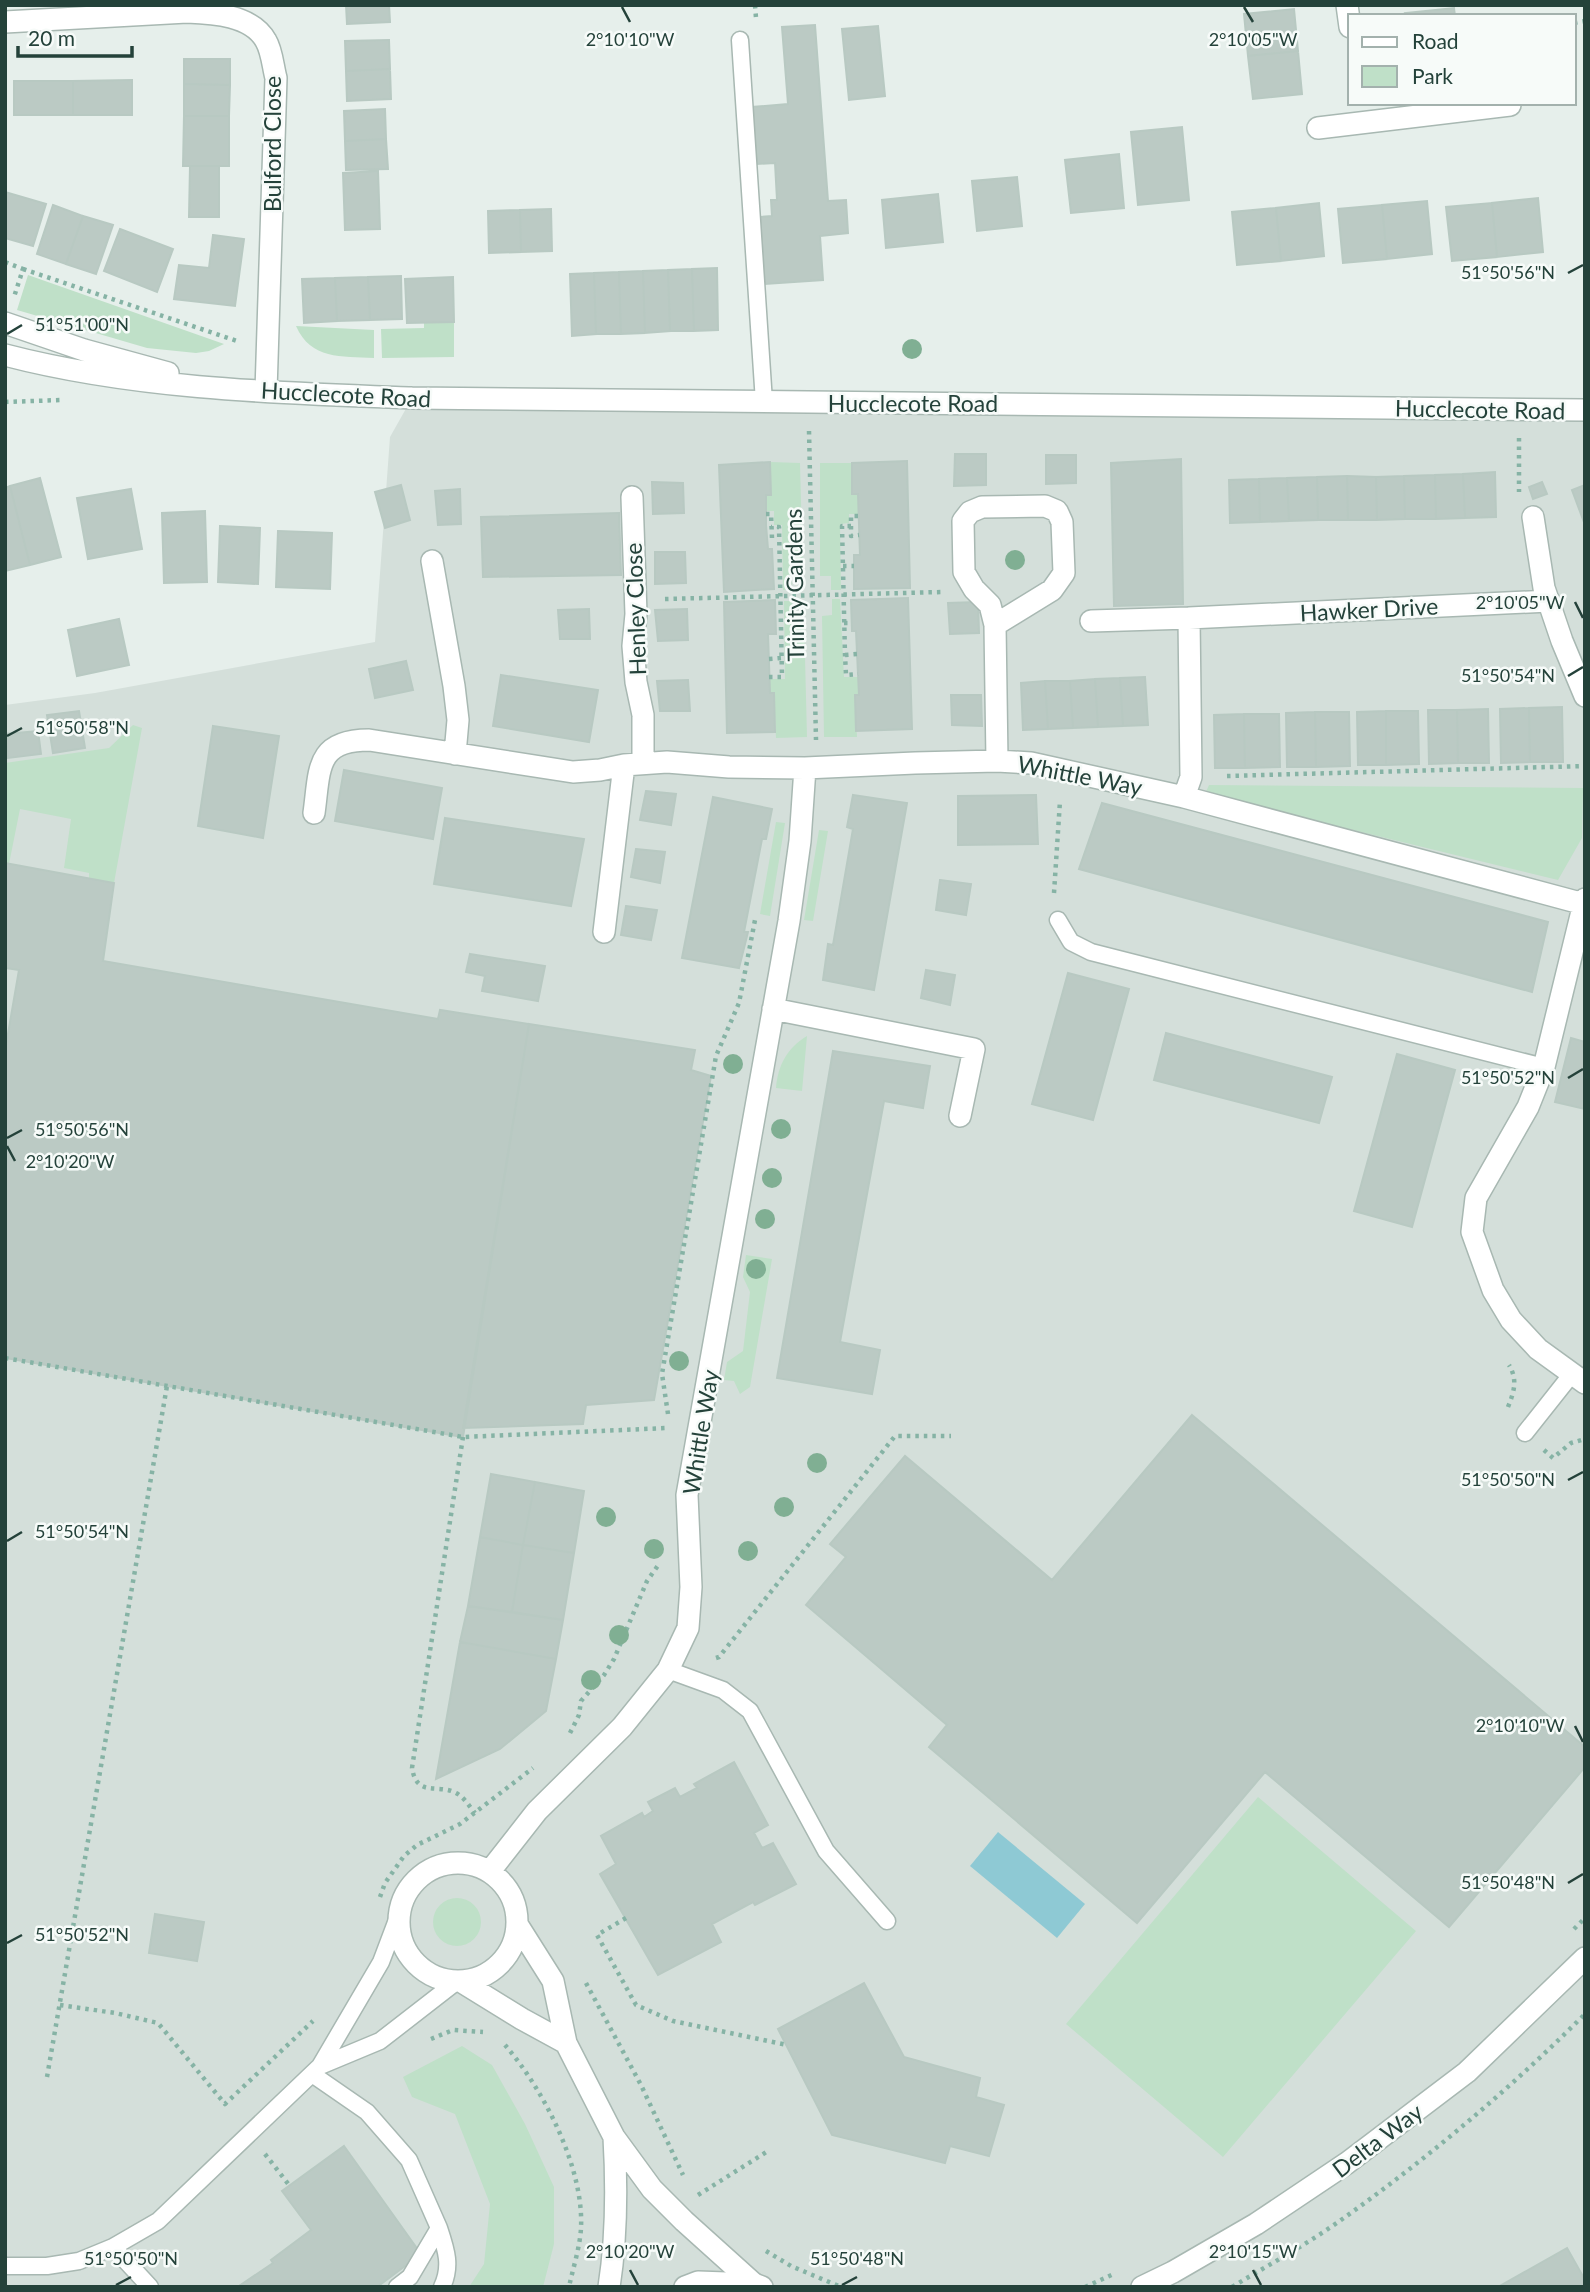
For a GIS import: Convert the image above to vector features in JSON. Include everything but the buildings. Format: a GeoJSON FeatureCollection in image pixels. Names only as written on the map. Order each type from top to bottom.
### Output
{"type":"FeatureCollection","features":[{"type":"Feature","properties":{"kind":"street","name":"Bulford Close"},"geometry":{"type":"LineString","coordinates":[[5,22],[187,8],[215,13],[250,25],[266,41],[276,78],[266,391]]}},
{"type":"Feature","properties":{"kind":"street"},"geometry":{"type":"LineString","coordinates":[[1318,128],[1362,113],[1510,105]]}},
{"type":"Feature","properties":{"kind":"street","name":"Hucclecote Road"},"geometry":{"type":"LineString","coordinates":[[6,323],[109,357],[242,389]]}},
{"type":"Feature","properties":{"kind":"street","name":"Hucclecote Road"},"geometry":{"type":"LineString","coordinates":[[5,355],[51,367],[148,382],[412,398],[1585,410]]}},
{"type":"Feature","properties":{"kind":"street","name":"Henley Close"},"geometry":{"type":"LineString","coordinates":[[604,932],[643,715],[636,682],[633,646],[636,599],[632,497]]}},
{"type":"Feature","properties":{"kind":"street"},"geometry":{"type":"LineString","coordinates":[[995,625],[1015,610],[1052,590],[1064,573],[1062,522],[1057,511],[1045,506],[982,507],[970,512],[963,522],[964,572],[976,592],[990,605],[995,625],[998,761]]}},
{"type":"Feature","properties":{"kind":"street"},"geometry":{"type":"LineString","coordinates":[[1533,517],[1544,588],[1585,696]]}},
{"type":"Feature","properties":{"kind":"street"},"geometry":{"type":"LineString","coordinates":[[432,561],[454,686],[457,720],[455,754]]}},
{"type":"Feature","properties":{"kind":"street","name":"Hawker Drive"},"geometry":{"type":"LineString","coordinates":[[1091,621],[1549,601]]}},
{"type":"Feature","properties":{"kind":"street"},"geometry":{"type":"LineString","coordinates":[[1187,787],[1189,618]]}},
{"type":"Feature","properties":{"kind":"street"},"geometry":{"type":"LineString","coordinates":[[314,813],[321,764],[330,750],[348,740],[369,740],[573,772],[667,762],[729,767],[811,767]]}},
{"type":"Feature","properties":{"kind":"street","name":"Whittle Way"},"geometry":{"type":"LineString","coordinates":[[490,1871],[537,1811],[622,1727],[668,1670],[688,1628],[691,1587],[687,1495],[773,1009],[811,767],[998,761],[1031,763],[1187,787],[1584,901]]}},
{"type":"Feature","properties":{"kind":"street"},"geometry":{"type":"LineString","coordinates":[[1578,1379],[1538,1349],[1511,1320],[1493,1290],[1472,1232],[1476,1198],[1528,1107],[1544,1067],[1584,901]]}},
{"type":"Feature","properties":{"kind":"street"},"geometry":{"type":"LineString","coordinates":[[773,1009],[974,1049],[960,1116]]}},
{"type":"Feature","properties":{"kind":"street"},"geometry":{"type":"LineString","coordinates":[[456,1862],[474,1864],[490,1871],[502,1882],[516,1909],[517,1924],[514,1941],[506,1957],[494,1969],[479,1978],[459,1982],[440,1979],[425,1972],[413,1961],[388,1913],[423,1873],[439,1865],[456,1862]]}},
{"type":"Feature","properties":{"kind":"street"},"geometry":{"type":"LineString","coordinates":[[517,1924],[553,1981],[566,2043],[614,2137],[652,2189],[684,2221],[758,2285]]}},
{"type":"Feature","properties":{"kind":"street","name":"Delta Way"},"geometry":{"type":"LineString","coordinates":[[1142,2287],[1256,2224],[1347,2163],[1466,2073],[1585,1958]]}},
{"type":"Feature","properties":{"kind":"street"},"geometry":{"type":"LineString","coordinates":[[459,1982],[566,2043]]}},
{"type":"Feature","properties":{"kind":"street"},"geometry":{"type":"LineString","coordinates":[[609,2287],[616,2202],[614,2137]]}},
{"type":"Feature","properties":{"kind":"street"},"geometry":{"type":"LineString","coordinates":[[685,2287],[698,2282],[758,2285]]}},
{"type":"Feature","properties":{"kind":"lane"},"geometry":{"type":"LineString","coordinates":[[740,40],[764,402]]}},
{"type":"Feature","properties":{"kind":"lane"},"geometry":{"type":"LineString","coordinates":[[1058,919],[1071,942],[1091,952],[1544,1067]]}},
{"type":"Feature","properties":{"kind":"lane"},"geometry":{"type":"LineString","coordinates":[[1525,1433],[1578,1379]]}},
{"type":"Feature","properties":{"kind":"lane"},"geometry":{"type":"LineString","coordinates":[[668,1670],[723,1690],[750,1711],[827,1851],[887,1921]]}},
{"type":"Feature","properties":{"kind":"lane"},"geometry":{"type":"LineString","coordinates":[[5,2266],[47,2266],[79,2262],[113,2247],[158,2221],[316,2070],[381,1962],[388,1913]]}},
{"type":"Feature","properties":{"kind":"lane"},"geometry":{"type":"LineString","coordinates":[[316,2070],[380,2041],[459,1982]]}},
{"type":"Feature","properties":{"kind":"lane"},"geometry":{"type":"LineString","coordinates":[[316,2070],[368,2112],[409,2160],[448,2255],[447,2276],[442,2287]]}},
{"type":"Feature","properties":{"kind":"lane"},"geometry":{"type":"LineString","coordinates":[[397,2287],[410,2277],[439,2228]]}},
{"type":"Feature","properties":{"kind":"lane"},"geometry":{"type":"LineString","coordinates":[[113,2247],[150,2287]]}},
{"type":"Feature","properties":{"kind":"path"},"geometry":{"type":"LineString","coordinates":[[5,262],[268,351]]}},
{"type":"Feature","properties":{"kind":"path"},"geometry":{"type":"LineString","coordinates":[[6,323],[23,269]]}},
{"type":"Feature","properties":{"kind":"path","name":"Trinity Gardens"},"geometry":{"type":"LineString","coordinates":[[810,402],[811,767]]}},
{"type":"Feature","properties":{"kind":"path"},"geometry":{"type":"LineString","coordinates":[[1519,410],[1520,495],[1533,517]]}},
{"type":"Feature","properties":{"kind":"path"},"geometry":{"type":"LineString","coordinates":[[766,514],[771,514],[772,538],[767,538]]}},
{"type":"Feature","properties":{"kind":"path"},"geometry":{"type":"LineString","coordinates":[[858,516],[851,516],[851,536],[859,535]]}},
{"type":"Feature","properties":{"kind":"path"},"geometry":{"type":"LineString","coordinates":[[851,526],[842,526],[845,655],[846,675],[858,674]]}},
{"type":"Feature","properties":{"kind":"path"},"geometry":{"type":"LineString","coordinates":[[769,677],[782,677],[779,527],[771,527]]}},
{"type":"Feature","properties":{"kind":"path"},"geometry":{"type":"LineString","coordinates":[[773,566],[780,566]]}},
{"type":"Feature","properties":{"kind":"path"},"geometry":{"type":"LineString","coordinates":[[843,566],[854,566]]}},
{"type":"Feature","properties":{"kind":"path"},"geometry":{"type":"LineString","coordinates":[[636,599],[976,592]]}},
{"type":"Feature","properties":{"kind":"path"},"geometry":{"type":"LineString","coordinates":[[844,623],[852,623]]}},
{"type":"Feature","properties":{"kind":"path"},"geometry":{"type":"LineString","coordinates":[[845,655],[858,654]]}},
{"type":"Feature","properties":{"kind":"path"},"geometry":{"type":"LineString","coordinates":[[769,659],[782,658]]}},
{"type":"Feature","properties":{"kind":"path"},"geometry":{"type":"LineString","coordinates":[[1187,787],[1585,766]]}},
{"type":"Feature","properties":{"kind":"path"},"geometry":{"type":"LineString","coordinates":[[1058,919],[1054,893],[1063,768]]}},
{"type":"Feature","properties":{"kind":"path"},"geometry":{"type":"LineString","coordinates":[[5,1358],[463,1437],[667,1428],[669,1417],[662,1374],[666,1343],[716,1056],[739,1003],[757,914]]}},
{"type":"Feature","properties":{"kind":"path"},"geometry":{"type":"LineString","coordinates":[[47,2077],[167,1386]]}},
{"type":"Feature","properties":{"kind":"path"},"geometry":{"type":"LineString","coordinates":[[1525,1433],[1553,1458],[1571,1443],[1585,1439]]}},
{"type":"Feature","properties":{"kind":"path"},"geometry":{"type":"LineString","coordinates":[[668,1670],[719,1657],[895,1436],[951,1436]]}},
{"type":"Feature","properties":{"kind":"path"},"geometry":{"type":"LineString","coordinates":[[463,1437],[412,1768],[413,1776],[419,1784],[457,1793],[475,1813]]}},
{"type":"Feature","properties":{"kind":"path"},"geometry":{"type":"LineString","coordinates":[[566,1738],[579,1715],[581,1701],[604,1675],[614,1658],[643,1588],[662,1559]]}},
{"type":"Feature","properties":{"kind":"path"},"geometry":{"type":"LineString","coordinates":[[388,1913],[385,1883],[404,1856],[417,1845],[446,1832],[475,1813],[538,1765]]}},
{"type":"Feature","properties":{"kind":"path"},"geometry":{"type":"LineString","coordinates":[[626,1918],[597,1935],[636,2005],[673,2021],[787,2045]]}},
{"type":"Feature","properties":{"kind":"path"},"geometry":{"type":"LineString","coordinates":[[1567,1937],[1585,1918]]}},
{"type":"Feature","properties":{"kind":"path"},"geometry":{"type":"LineString","coordinates":[[584,1980],[640,2085],[684,2176]]}},
{"type":"Feature","properties":{"kind":"path"},"geometry":{"type":"LineString","coordinates":[[60,2005],[158,2023],[225,2104],[316,2018]]}},
{"type":"Feature","properties":{"kind":"path"},"geometry":{"type":"LineString","coordinates":[[1232,2287],[1340,2221],[1405,2171],[1485,2108],[1585,2014]]}},
{"type":"Feature","properties":{"kind":"path"},"geometry":{"type":"LineString","coordinates":[[428,2041],[453,2030],[487,2033]]}},
{"type":"Feature","properties":{"kind":"path"},"geometry":{"type":"LineString","coordinates":[[503,2043],[534,2086],[569,2155],[579,2195],[581,2229],[569,2287]]}},
{"type":"Feature","properties":{"kind":"path"},"geometry":{"type":"LineString","coordinates":[[698,2195],[768,2151]]}},
{"type":"Feature","properties":{"kind":"path"},"geometry":{"type":"LineString","coordinates":[[691,2186],[703,2202]]}},
{"type":"Feature","properties":{"kind":"path"},"geometry":{"type":"LineString","coordinates":[[760,2248],[791,2266],[841,2287]]}},
{"type":"Feature","properties":{"kind":"path"},"geometry":{"type":"LineString","coordinates":[[1085,2287],[1124,2269]]}},
{"type":"Feature","properties":{"kind":"shaded area"},"geometry":{"type":"Polygon","coordinates":[[[412,398],[1585,404],[1585,2287],[5,2287],[5,705],[95,693],[375,642],[390,437],[412,398]]]}},
{"type":"Feature","properties":{"kind":"green space"},"geometry":{"type":"Polygon","coordinates":[[[28,275],[224,344],[196,353],[147,348],[17,310],[28,275]]]}},
{"type":"Feature","properties":{"kind":"green space"},"geometry":{"type":"Polygon","coordinates":[[[454,322],[454,357],[382,358],[381,329],[424,328],[424,323],[454,322]]]}},
{"type":"Feature","properties":{"kind":"green space"},"geometry":{"type":"Polygon","coordinates":[[[296,326],[374,330],[374,358],[339,356],[319,351],[302,337],[296,326]]]}},
{"type":"Feature","properties":{"kind":"green space"},"geometry":{"type":"Polygon","coordinates":[[[770,462],[800,463],[803,576],[791,577],[792,590],[783,590],[782,525],[774,525],[774,511],[766,511],[770,462]]]}},
{"type":"Feature","properties":{"kind":"green space"},"geometry":{"type":"Polygon","coordinates":[[[820,463],[852,463],[852,494],[858,494],[858,514],[849,514],[849,523],[840,524],[841,590],[831,590],[831,576],[820,576],[820,463]]]}},
{"type":"Feature","properties":{"kind":"green space"},"geometry":{"type":"Polygon","coordinates":[[[832,599],[840,599],[844,677],[858,677],[859,695],[855,696],[857,737],[824,737],[822,616],[832,615],[832,599]]]}},
{"type":"Feature","properties":{"kind":"green space"},"geometry":{"type":"Polygon","coordinates":[[[784,601],[792,601],[792,617],[804,617],[807,737],[776,738],[774,694],[770,693],[769,679],[785,679],[784,601]]]}},
{"type":"Feature","properties":{"kind":"green space"},"geometry":{"type":"Polygon","coordinates":[[[133,725],[142,728],[114,883],[89,879],[89,873],[64,868],[71,819],[20,809],[9,864],[5,863],[5,763],[109,748],[133,725]]]}},
{"type":"Feature","properties":{"kind":"green space"},"geometry":{"type":"Polygon","coordinates":[[[1209,785],[1583,788],[1582,838],[1558,880],[1205,794],[1209,785]]]}},
{"type":"Feature","properties":{"kind":"green space"},"geometry":{"type":"Polygon","coordinates":[[[776,822],[785,823],[770,916],[760,914],[776,822]]]}},
{"type":"Feature","properties":{"kind":"green space"},"geometry":{"type":"Polygon","coordinates":[[[819,830],[828,831],[813,921],[804,920],[819,830]]]}},
{"type":"Feature","properties":{"kind":"green space"},"geometry":{"type":"Polygon","coordinates":[[[807,1036],[802,1091],[776,1088],[785,1058],[794,1046],[807,1036]]]}},
{"type":"Feature","properties":{"kind":"green space"},"geometry":{"type":"Polygon","coordinates":[[[746,1255],[772,1259],[750,1387],[740,1394],[734,1381],[724,1380],[727,1362],[743,1351],[750,1292],[743,1277],[746,1255]]]}},
{"type":"Feature","properties":{"kind":"green space"},"geometry":{"type":"Polygon","coordinates":[[[1258,1797],[1416,1931],[1223,2157],[1066,2024],[1258,1797]]]}},
{"type":"Feature","properties":{"kind":"green space"},"geometry":{"type":"Polygon","coordinates":[[[457,1898],[474,1905],[481,1922],[474,1939],[457,1946],[440,1939],[433,1922],[440,1905],[457,1898]]]}},
{"type":"Feature","properties":{"kind":"green space"},"geometry":{"type":"Polygon","coordinates":[[[462,2046],[492,2065],[525,2124],[554,2187],[554,2244],[543,2287],[469,2287],[484,2264],[490,2204],[455,2114],[412,2097],[403,2077],[462,2046]]]}},
{"type":"Feature","properties":{"kind":"water"},"geometry":{"type":"Polygon","coordinates":[[[998,1832],[1085,1904],[1057,1938],[970,1866],[998,1832]]]}}]}
